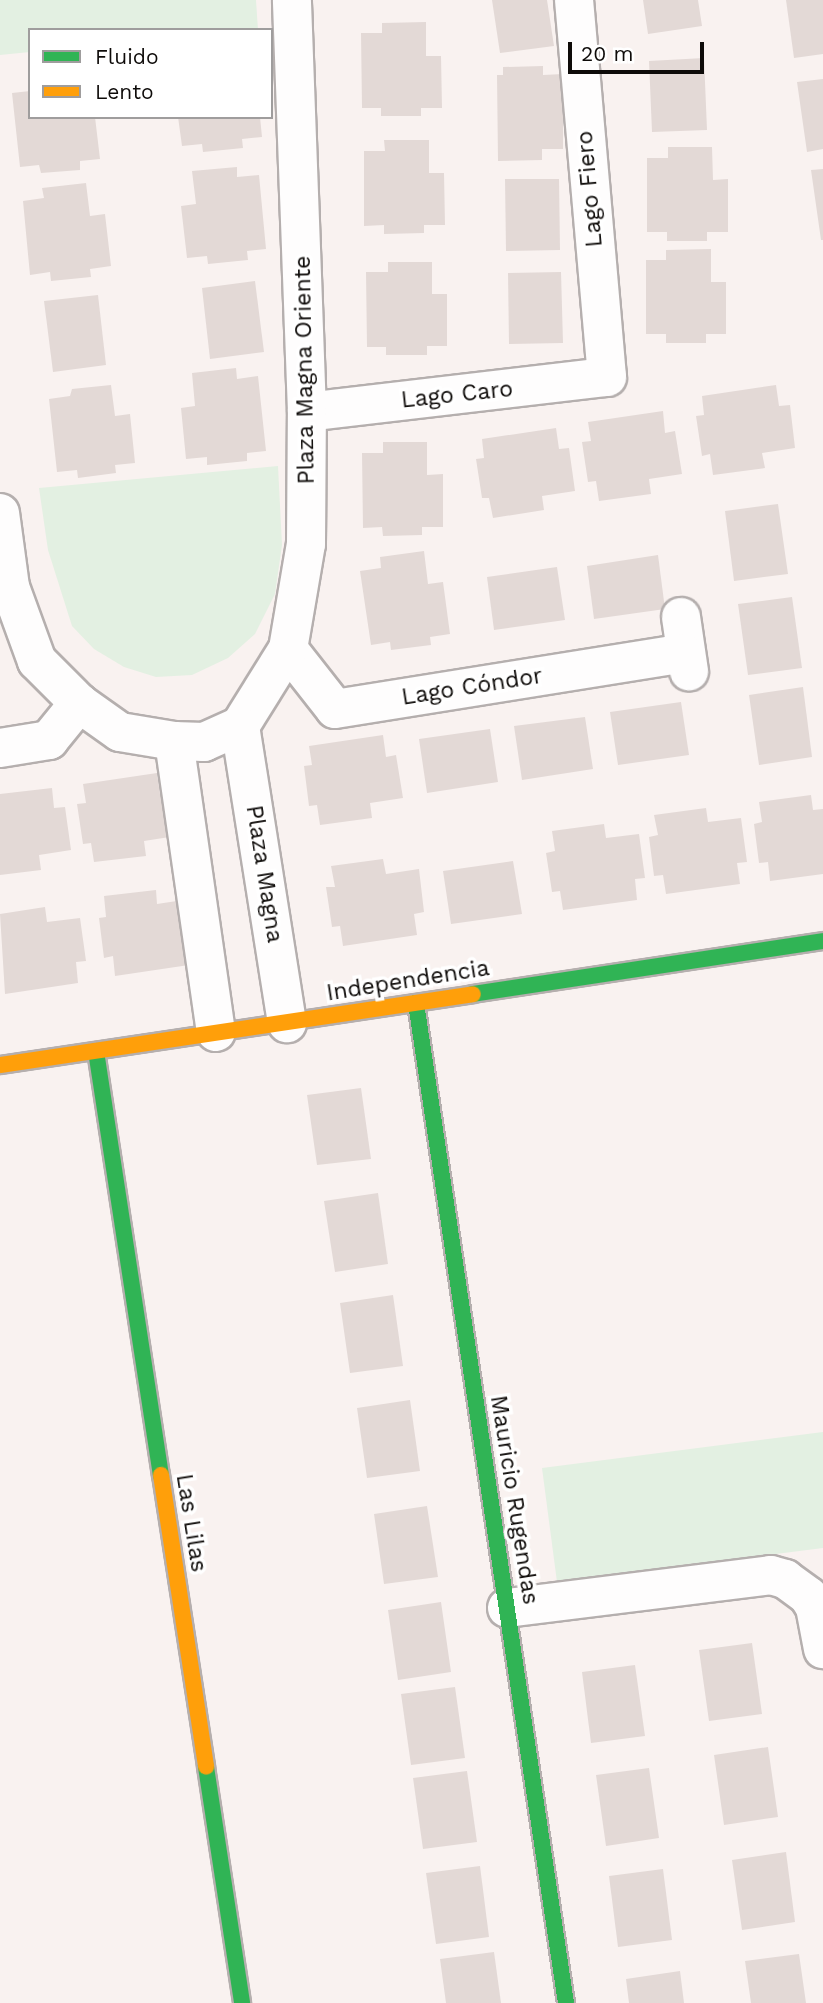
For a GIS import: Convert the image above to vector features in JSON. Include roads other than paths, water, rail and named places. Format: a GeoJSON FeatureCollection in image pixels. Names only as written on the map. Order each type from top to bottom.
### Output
{"type":"FeatureCollection","features":[{"type":"Feature","properties":{"kind":"street","name":"Plaza Magna Oriente"},"geometry":{"type":"LineString","coordinates":[[240,726],[288,649],[306,544],[307,412],[292,0]]}},
{"type":"Feature","properties":{"kind":"street","name":"Lago Fiero"},"geometry":{"type":"LineString","coordinates":[[574,0],[607,377]]}},
{"type":"Feature","properties":{"kind":"street","name":"Lago Caro"},"geometry":{"type":"LineString","coordinates":[[307,412],[607,377]]}},
{"type":"Feature","properties":{"kind":"street"},"geometry":{"type":"LineString","coordinates":[[0,513],[10,587],[37,662],[79,703],[120,732],[174,741],[204,741],[240,726]]}},
{"type":"Feature","properties":{"kind":"street","name":"Lago Cóndor"},"geometry":{"type":"LineString","coordinates":[[288,649],[335,709],[684,647]]}},
{"type":"Feature","properties":{"kind":"street"},"geometry":{"type":"LineString","coordinates":[[0,748],[49,740],[79,703]]}},
{"type":"Feature","properties":{"kind":"street","name":"Plaza Magna"},"geometry":{"type":"LineString","coordinates":[[240,726],[287,1023]]}},
{"type":"Feature","properties":{"kind":"street"},"geometry":{"type":"LineString","coordinates":[[174,741],[216,1032]]}},
{"type":"Feature","properties":{"kind":"street","name":"Independencia"},"geometry":{"type":"LineString","coordinates":[[0,1065],[823,941]]}},
{"type":"Feature","properties":{"kind":"street","name":"Mauricio Rugendas"},"geometry":{"type":"LineString","coordinates":[[416,1003],[566,2003]]}},
{"type":"Feature","properties":{"kind":"street","name":"Las Lilas"},"geometry":{"type":"LineString","coordinates":[[96,1051],[242,2003]]}},
{"type":"Feature","properties":{"kind":"street"},"geometry":{"type":"LineString","coordinates":[[507,1608],[771,1575],[785,1579],[808,1596],[819,1621],[823,1650]]}}]}
